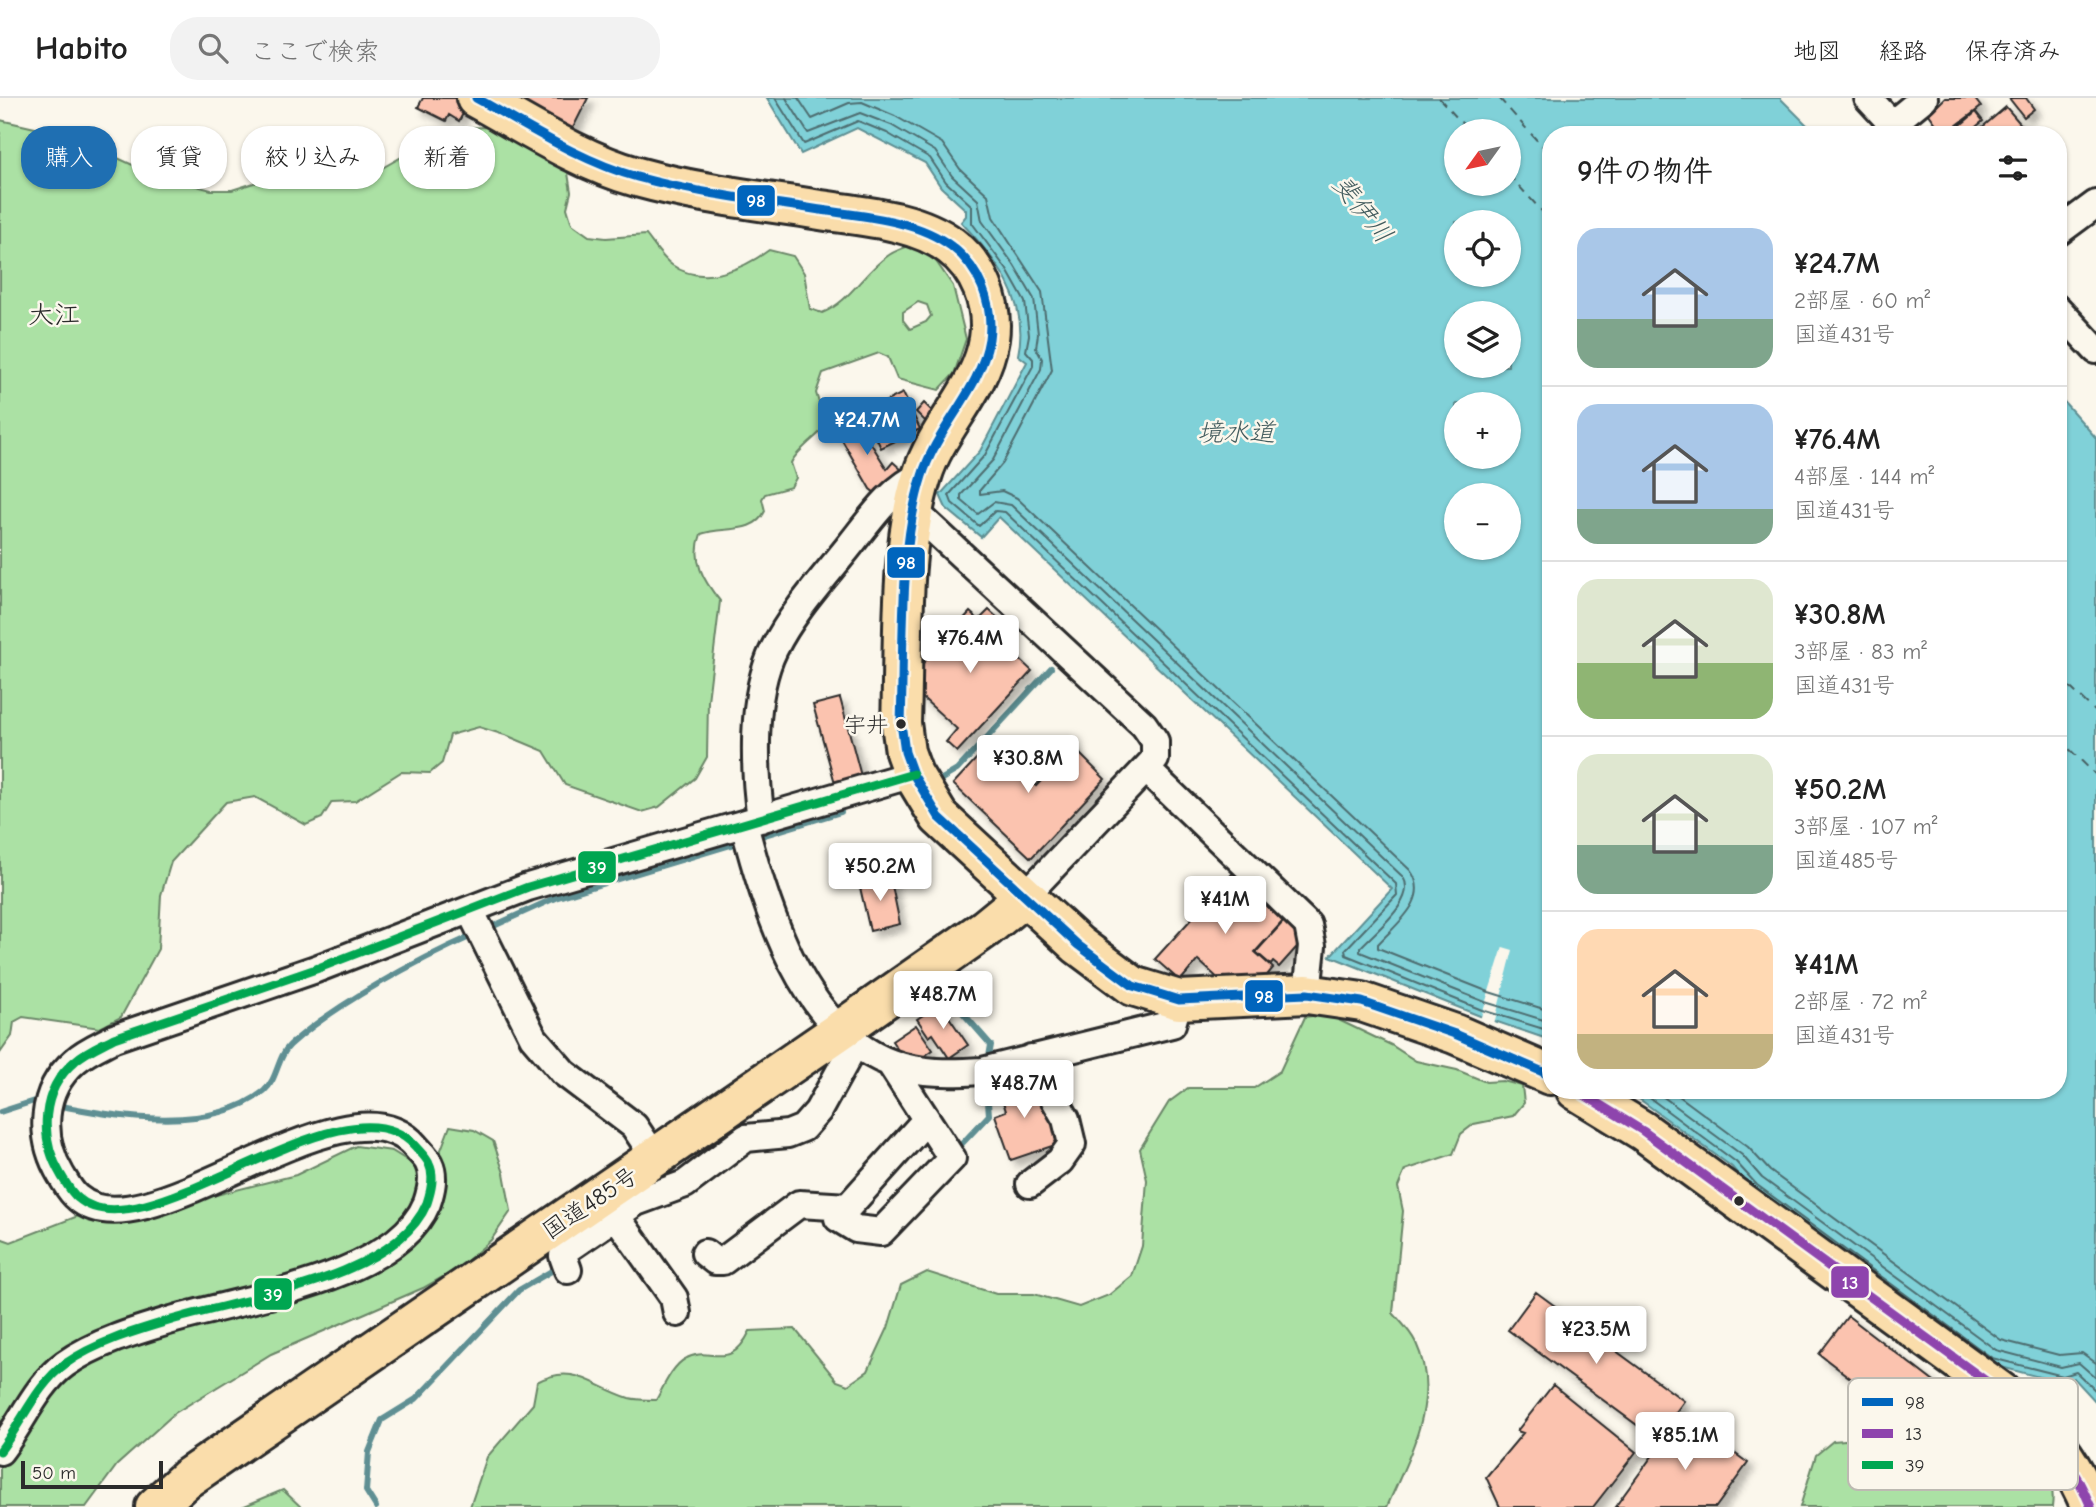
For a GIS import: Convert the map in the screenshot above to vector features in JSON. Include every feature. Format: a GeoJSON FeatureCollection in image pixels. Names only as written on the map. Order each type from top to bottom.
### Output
{"type":"FeatureCollection","features":[{"type":"Feature","properties":{"kind":"highway"},"geometry":{"type":"LineString","coordinates":[[476,98],[582,155],[634,176],[695,191],[879,219],[926,232],[951,246],[974,270],[985,295],[991,319],[988,342],[980,366],[931,453],[917,492],[901,723],[905,752],[913,774],[939,817],[1024,897],[1107,969],[1133,986],[1179,1000],[1307,994],[1362,1002],[1455,1034],[1542,1072]]}},
{"type":"Feature","properties":{"kind":"highway","name":"国道485号"},"geometry":{"type":"LineString","coordinates":[[155,1507],[186,1479],[854,1040],[1024,897]]}},
{"type":"Feature","properties":{"kind":"highway"},"geometry":{"type":"LineString","coordinates":[[1591,1099],[1643,1131],[1982,1378]]}},
{"type":"Feature","properties":{"kind":"highway"},"geometry":{"type":"LineString","coordinates":[[2078,1478],[2091,1507]]}},
{"type":"Feature","properties":{"kind":"street"},"geometry":{"type":"LineString","coordinates":[[1868,98],[1894,126]]}},
{"type":"Feature","properties":{"kind":"street"},"geometry":{"type":"LineString","coordinates":[[1900,126],[1924,98]]}},
{"type":"Feature","properties":{"kind":"street"},"geometry":{"type":"LineString","coordinates":[[2067,225],[2096,204]]}},
{"type":"Feature","properties":{"kind":"street"},"geometry":{"type":"LineString","coordinates":[[2067,319],[2096,350]]}},
{"type":"Feature","properties":{"kind":"street"},"geometry":{"type":"LineString","coordinates":[[1024,897],[1146,769],[1155,759],[1157,750],[1143,725],[907,481],[868,522],[799,611],[774,650],[765,680],[757,730],[757,785],[751,831],[772,920],[807,991],[854,1040],[890,1063],[952,1073],[982,1071],[1172,1024],[1179,1000]]}},
{"type":"Feature","properties":{"kind":"street"},"geometry":{"type":"LineString","coordinates":[[1146,769],[1308,925],[1312,946],[1307,994]]}},
{"type":"Feature","properties":{"kind":"street"},"geometry":{"type":"LineString","coordinates":[[0,1451],[47,1382],[64,1365],[104,1343],[174,1319],[314,1283],[360,1263],[400,1239],[419,1220],[430,1195],[432,1179],[429,1163],[412,1142],[396,1131],[373,1126],[342,1130],[274,1151],[165,1201],[134,1209],[102,1208],[79,1200],[57,1168],[45,1127],[49,1103],[73,1062],[114,1038],[316,970],[477,923],[527,887],[751,831],[913,774]]}},
{"type":"Feature","properties":{"kind":"street"},"geometry":{"type":"LineString","coordinates":[[477,923],[526,1028],[543,1051],[564,1073],[634,1126],[655,1157],[685,1184]]}},
{"type":"Feature","properties":{"kind":"street"},"geometry":{"type":"LineString","coordinates":[[568,1270],[563,1256],[567,1249],[636,1202],[685,1184],[746,1138],[788,1134],[803,1128],[818,1111],[854,1040]]}},
{"type":"Feature","properties":{"kind":"street"},"geometry":{"type":"LineString","coordinates":[[1030,1184],[1060,1161],[1072,1144],[1066,1119],[1031,1058]]}},
{"type":"Feature","properties":{"kind":"street"},"geometry":{"type":"LineString","coordinates":[[705,1253],[715,1261],[723,1261],[799,1204],[840,1216],[856,1229],[881,1232],[950,1156],[890,1063]]}},
{"type":"Feature","properties":{"kind":"street"},"geometry":{"type":"LineString","coordinates":[[840,1216],[926,1120]]}},
{"type":"Feature","properties":{"kind":"street"},"geometry":{"type":"LineString","coordinates":[[616,1216],[674,1298],[677,1313]]}},
{"type":"Feature","properties":{"kind":"green space"},"geometry":{"type":"Polygon","coordinates":[[[0,120],[26,126],[21,126],[21,189],[117,189],[117,158],[131,164],[131,189],[385,189],[385,166],[399,158],[399,189],[495,189],[495,129],[557,160],[568,173],[571,192],[567,208],[572,224],[589,236],[606,238],[646,235],[672,265],[697,275],[735,269],[769,250],[793,256],[804,273],[810,309],[822,313],[841,301],[880,262],[895,252],[915,244],[933,257],[953,286],[966,339],[954,374],[939,390],[897,379],[888,357],[879,353],[823,373],[816,393],[826,426],[791,463],[796,478],[791,487],[765,494],[762,499],[765,511],[754,524],[701,534],[697,552],[700,569],[720,601],[708,701],[707,757],[695,778],[659,807],[642,812],[565,785],[544,751],[479,727],[450,735],[442,763],[430,773],[401,772],[355,801],[332,802],[322,818],[306,825],[255,797],[226,802],[171,862],[161,895],[158,949],[121,1017],[100,1028],[23,1017],[14,1022],[12,1036],[0,1053],[0,120]],[[918,302],[903,312],[903,320],[910,329],[926,322],[931,316],[927,305],[918,302]]]}},
{"type":"Feature","properties":{"kind":"green space"},"geometry":{"type":"Polygon","coordinates":[[[1326,1014],[1391,1045],[1416,1061],[1457,1070],[1486,1082],[1503,1081],[1522,1086],[1524,1103],[1513,1116],[1474,1124],[1461,1134],[1453,1154],[1405,1170],[1398,1187],[1403,1211],[1393,1313],[1416,1343],[1426,1385],[1420,1427],[1387,1507],[470,1507],[487,1457],[533,1404],[537,1382],[550,1376],[573,1375],[629,1398],[656,1400],[672,1372],[685,1359],[703,1354],[727,1355],[742,1344],[750,1331],[795,1329],[837,1381],[848,1385],[868,1371],[888,1328],[901,1285],[927,1272],[996,1294],[1034,1294],[1079,1307],[1109,1295],[1132,1276],[1142,1246],[1147,1180],[1140,1149],[1169,1102],[1188,1088],[1254,1088],[1280,1071],[1305,1017],[1326,1014]]]}},
{"type":"Feature","properties":{"kind":"green space"},"geometry":{"type":"Polygon","coordinates":[[[450,1126],[474,1130],[493,1141],[504,1173],[511,1211],[491,1240],[460,1267],[423,1288],[271,1354],[175,1413],[117,1465],[86,1507],[0,1507],[0,1238],[11,1242],[78,1216],[129,1217],[296,1175],[356,1146],[392,1151],[418,1167],[439,1155],[450,1126]]]}},
{"type":"Feature","properties":{"kind":"green space"},"geometry":{"type":"Polygon","coordinates":[[[1848,1440],[1848,1490],[2052,1490],[2052,1507],[1800,1507],[1816,1455],[1833,1441],[1848,1440]]]}},
{"type":"Feature","properties":{"kind":"green space"},"geometry":{"type":"Polygon","coordinates":[[[283,1490],[301,1507],[242,1507],[283,1490]]]}},
{"type":"Feature","properties":{"kind":"water","name":"境水道"},"geometry":{"type":"Polygon","coordinates":[[[767,98],[1780,98],[1808,126],[1542,126],[1542,1037],[1480,1016],[1330,956],[1392,889],[999,517],[981,537],[946,508],[940,495],[980,451],[1027,362],[1018,355],[1019,317],[1007,282],[998,266],[961,222],[966,216],[966,210],[941,187],[925,163],[857,128],[801,154],[767,98]]]}},
{"type":"Feature","properties":{"kind":"water"},"geometry":{"type":"Polygon","coordinates":[[[2067,405],[2096,438],[2096,1402],[2078,1382],[2078,1378],[2043,1378],[1990,1364],[1751,1190],[1732,1167],[1639,1099],[2067,1099],[2067,405]]]}},
{"type":"Feature","properties":{"kind":"pier"},"geometry":{"type":"Polygon","coordinates":[[[1503,947],[1513,950],[1494,1024],[1480,1020],[1503,947]]]}},
{"type":"Feature","properties":{"kind":"building"},"geometry":{"type":"Polygon","coordinates":[[[423,98],[455,98],[456,103],[466,108],[459,121],[449,115],[446,121],[418,107],[423,98]]]}},
{"type":"Feature","properties":{"kind":"building"},"geometry":{"type":"Polygon","coordinates":[[[520,98],[588,98],[572,130],[521,105],[523,100],[520,98]]]}},
{"type":"Feature","properties":{"kind":"building"},"geometry":{"type":"Polygon","coordinates":[[[1945,98],[1974,98],[1981,107],[1956,126],[1938,126],[1929,114],[1945,98]]]}},
{"type":"Feature","properties":{"kind":"building"},"geometry":{"type":"Polygon","coordinates":[[[2009,98],[2026,98],[2034,109],[2024,117],[2009,98]]]}},
{"type":"Feature","properties":{"kind":"building"},"geometry":{"type":"Polygon","coordinates":[[[2006,107],[2022,126],[1984,126],[2006,107]]]}},
{"type":"Feature","properties":{"kind":"building"},"geometry":{"type":"Polygon","coordinates":[[[1976,112],[1983,121],[1977,126],[1960,126],[1976,112]]]}},
{"type":"Feature","properties":{"kind":"building"},"geometry":{"type":"Polygon","coordinates":[[[903,393],[920,429],[881,448],[864,412],[903,393]]]}},
{"type":"Feature","properties":{"kind":"building"},"geometry":{"type":"Polygon","coordinates":[[[924,403],[937,416],[928,424],[916,412],[924,403]]]}},
{"type":"Feature","properties":{"kind":"building"},"geometry":{"type":"Polygon","coordinates":[[[853,415],[887,469],[893,462],[902,470],[880,497],[870,489],[834,426],[853,415]]]}},
{"type":"Feature","properties":{"kind":"building"},"geometry":{"type":"Polygon","coordinates":[[[989,610],[1011,630],[1001,642],[1032,671],[957,752],[946,742],[957,729],[912,688],[913,674],[970,612],[979,620],[989,610]]]}},
{"type":"Feature","properties":{"kind":"building"},"geometry":{"type":"Polygon","coordinates":[[[840,698],[861,776],[835,783],[813,705],[840,698]]]}},
{"type":"Feature","properties":{"kind":"building"},"geometry":{"type":"Polygon","coordinates":[[[991,743],[1036,786],[1073,747],[1105,779],[1031,858],[953,784],[991,743]]]}},
{"type":"Feature","properties":{"kind":"building"},"geometry":{"type":"Polygon","coordinates":[[[1233,873],[1284,920],[1255,952],[1273,968],[1263,980],[1223,983],[1198,960],[1180,981],[1155,959],[1233,873]]]}},
{"type":"Feature","properties":{"kind":"building"},"geometry":{"type":"Polygon","coordinates":[[[890,876],[900,924],[870,931],[859,883],[890,876]]]}},
{"type":"Feature","properties":{"kind":"building"},"geometry":{"type":"Polygon","coordinates":[[[1284,921],[1304,939],[1279,967],[1273,962],[1271,965],[1256,952],[1284,921]]]}},
{"type":"Feature","properties":{"kind":"building"},"geometry":{"type":"Polygon","coordinates":[[[940,1004],[968,1045],[949,1058],[933,1034],[929,1037],[917,1019],[940,1004]]]}},
{"type":"Feature","properties":{"kind":"building"},"geometry":{"type":"Polygon","coordinates":[[[916,1025],[933,1050],[913,1064],[905,1061],[892,1041],[916,1025]]]}},
{"type":"Feature","properties":{"kind":"building"},"geometry":{"type":"Polygon","coordinates":[[[1021,1073],[1031,1103],[1041,1100],[1048,1103],[1059,1136],[1055,1137],[1058,1144],[1011,1160],[995,1115],[1006,1111],[996,1081],[1021,1073]]]}},
{"type":"Feature","properties":{"kind":"building"},"geometry":{"type":"Polygon","coordinates":[[[1536,1292],[1684,1401],[1656,1439],[1508,1330],[1536,1292]]]}},
{"type":"Feature","properties":{"kind":"building"},"geometry":{"type":"Polygon","coordinates":[[[1848,1316],[1929,1378],[1850,1378],[1819,1354],[1848,1316]]]}},
{"type":"Feature","properties":{"kind":"building"},"geometry":{"type":"Polygon","coordinates":[[[1553,1385],[1636,1452],[1593,1507],[1500,1507],[1486,1477],[1523,1433],[1517,1431],[1553,1385]]]}},
{"type":"Feature","properties":{"kind":"building"},"geometry":{"type":"Polygon","coordinates":[[[1682,1415],[1748,1463],[1716,1507],[1615,1507],[1682,1415]]]}},
{"type":"Feature","properties":{"kind":"waterway"},"geometry":{"type":"LineString","coordinates":[[935,783],[957,770],[1051,668]]}},
{"type":"Feature","properties":{"kind":"waterway"},"geometry":{"type":"LineString","coordinates":[[755,838],[841,812]]}},
{"type":"Feature","properties":{"kind":"waterway"},"geometry":{"type":"LineString","coordinates":[[487,929],[555,898],[741,842]]}},
{"type":"Feature","properties":{"kind":"waterway"},"geometry":{"type":"LineString","coordinates":[[56,1105],[107,1114],[163,1119],[217,1113],[242,1104],[269,1086],[286,1050],[308,1030],[378,984],[474,935]]}},
{"type":"Feature","properties":{"kind":"waterway"},"geometry":{"type":"LineString","coordinates":[[934,980],[991,1045],[988,1062]]}},
{"type":"Feature","properties":{"kind":"waterway"},"geometry":{"type":"LineString","coordinates":[[955,1151],[989,1115],[986,1077]]}},
{"type":"Feature","properties":{"kind":"waterway"},"geometry":{"type":"LineString","coordinates":[[0,1112],[34,1101],[42,1102]]}},
{"type":"Feature","properties":{"kind":"waterway"},"geometry":{"type":"LineString","coordinates":[[376,1507],[366,1491],[369,1452],[382,1420],[416,1399],[519,1290],[560,1266]]}},
{"type":"Feature","properties":{"kind":"ferry route"},"geometry":{"type":"LineString","coordinates":[[1439,98],[1458,119]]}},
{"type":"Feature","properties":{"kind":"ferry route"},"geometry":{"type":"LineString","coordinates":[[1499,98],[1542,146]]}},
{"type":"Feature","properties":{"kind":"ferry route"},"geometry":{"type":"LineString","coordinates":[[1521,188],[1542,211]]}},
{"type":"Feature","properties":{"kind":"ferry route"},"geometry":{"type":"LineString","coordinates":[[2067,685],[2096,712]]}},
{"type":"Feature","properties":{"kind":"ferry route"},"geometry":{"type":"LineString","coordinates":[[2067,747],[2096,775]]}},
{"type":"Feature","properties":{"kind":"transit line","name":"98"},"geometry":{"type":"LineString","coordinates":[[476,98],[554,142],[595,162],[637,177],[703,192],[866,216],[920,229],[951,246],[977,275],[987,300],[989,339],[977,375],[929,458],[922,476],[909,534],[904,598],[901,723],[905,752],[913,774],[939,817],[1078,945],[1133,986],[1179,1000],[1307,994],[1362,1002],[1455,1034],[1542,1072]]}},
{"type":"Feature","properties":{"kind":"transit line","name":"39"},"geometry":{"type":"LineString","coordinates":[[0,1451],[46,1382],[77,1356],[118,1337],[278,1293],[352,1267],[385,1250],[410,1229],[427,1203],[431,1189],[431,1169],[427,1159],[415,1146],[384,1128],[343,1129],[296,1144],[149,1204],[109,1210],[78,1198],[73,1193],[61,1175],[49,1146],[49,1100],[63,1073],[79,1057],[114,1038],[316,969],[528,887],[913,774]]}},
{"type":"Feature","properties":{"kind":"transit line","name":"13"},"geometry":{"type":"LineString","coordinates":[[1591,1099],[1643,1131],[1982,1378]]}},
{"type":"Feature","properties":{"kind":"transit line","name":"13"},"geometry":{"type":"LineString","coordinates":[[2078,1480],[2091,1507]]}},
{"type":"Feature","properties":{"kind":"place","name":"宇井"},"geometry":{"type":"Point","coordinates":[901,724]}},
{"type":"Feature","properties":{"kind":"district","name":"大江"},"geometry":{"type":"Point","coordinates":[54,314]}},
{"type":"Feature","properties":{"kind":"water label","name":"斐伊川"},"geometry":{"type":"Point","coordinates":[1363,209]}}]}
